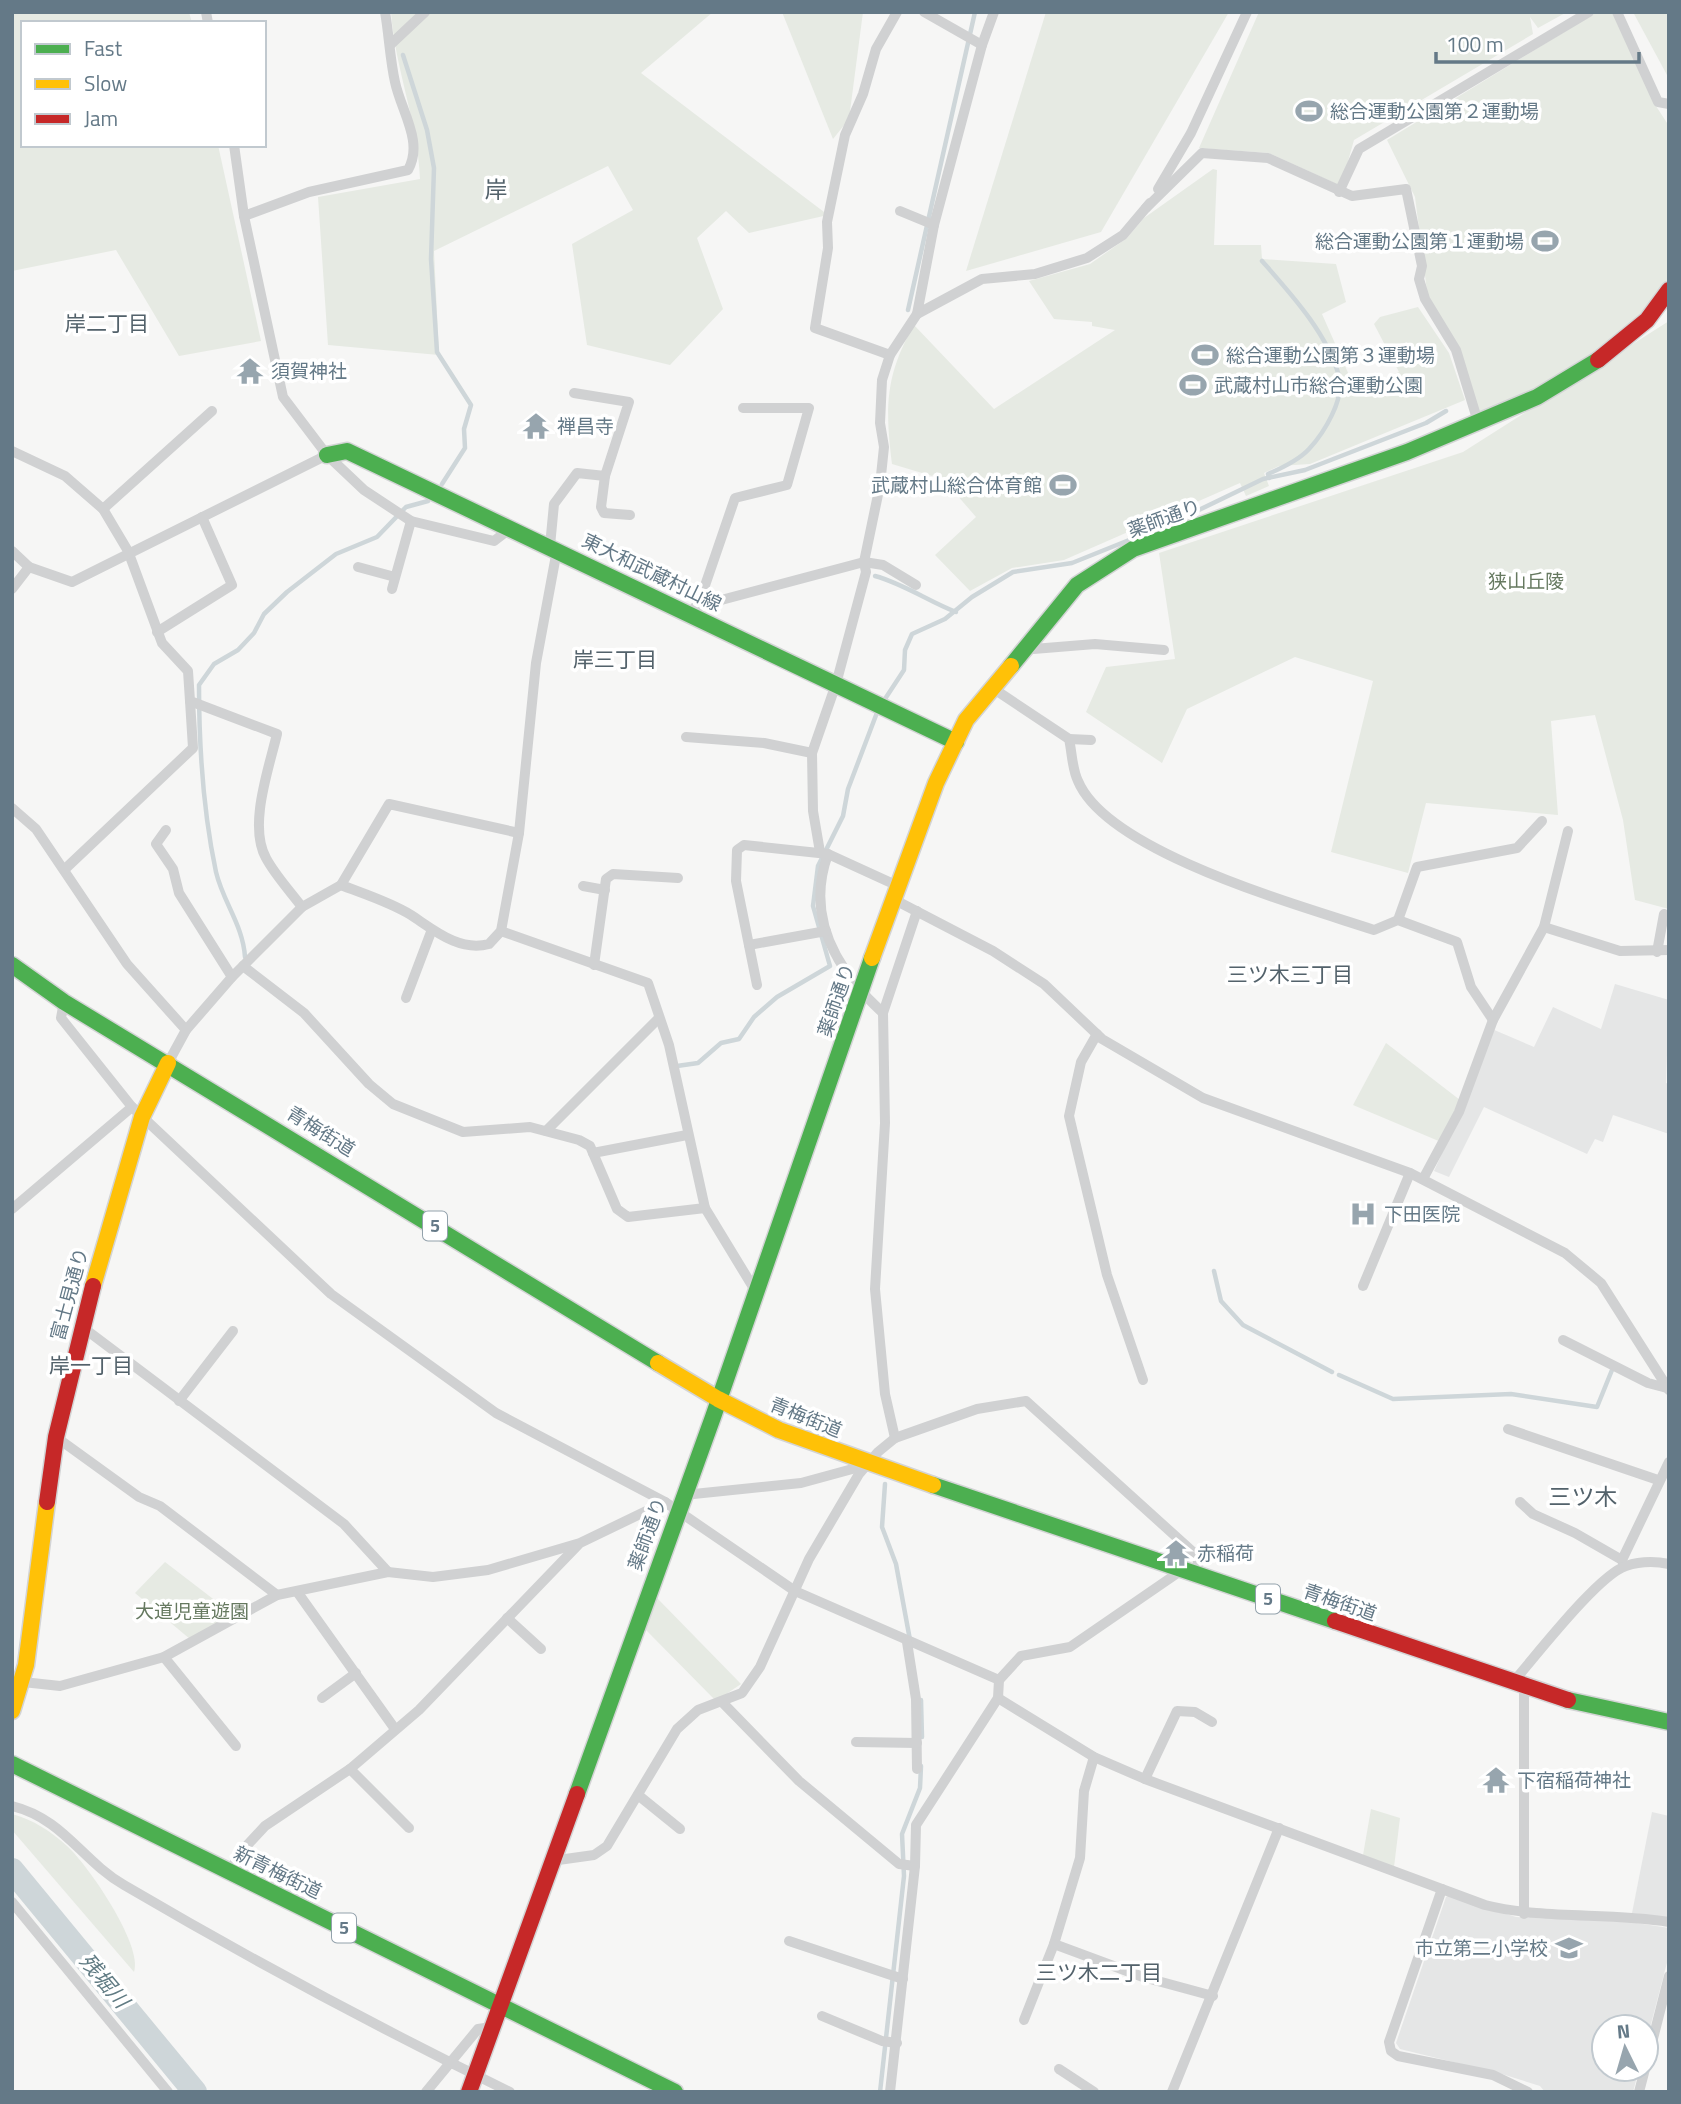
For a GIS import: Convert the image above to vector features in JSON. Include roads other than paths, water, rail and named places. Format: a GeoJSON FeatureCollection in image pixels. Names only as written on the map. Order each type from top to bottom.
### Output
{"type":"FeatureCollection","features":[{"type":"Feature","properties":{"kind":"street"},"geometry":{"type":"LineString","coordinates":[[244,216],[309,192],[408,170],[415,157],[412,136],[395,82],[385,12]]}},
{"type":"Feature","properties":{"kind":"street"},"geometry":{"type":"LineString","coordinates":[[390,45],[425,12]]}},
{"type":"Feature","properties":{"kind":"street"},"geometry":{"type":"LineString","coordinates":[[890,355],[815,328],[828,248],[827,222],[845,135],[863,94],[876,49],[897,12]]}},
{"type":"Feature","properties":{"kind":"street"},"geometry":{"type":"LineString","coordinates":[[923,12],[982,45]]}},
{"type":"Feature","properties":{"kind":"street"},"geometry":{"type":"LineString","coordinates":[[883,1013],[861,993],[840,966],[826,931],[820,908],[819,878],[824,853],[813,811],[812,753],[836,684],[866,572],[864,562],[880,485],[884,447],[880,423],[882,380],[890,355],[917,314],[929,223],[994,12]]}},
{"type":"Feature","properties":{"kind":"street"},"geometry":{"type":"LineString","coordinates":[[1146,208],[1191,133],[1247,12]]}},
{"type":"Feature","properties":{"kind":"street"},"geometry":{"type":"LineString","coordinates":[[1339,192],[1359,149],[1589,12]]}},
{"type":"Feature","properties":{"kind":"street"},"geometry":{"type":"LineString","coordinates":[[1617,12],[1658,102],[1669,104]]}},
{"type":"Feature","properties":{"kind":"street"},"geometry":{"type":"LineString","coordinates":[[234,147],[244,216],[284,397],[327,455],[364,490],[403,516],[494,541],[511,528]]}},
{"type":"Feature","properties":{"kind":"street"},"geometry":{"type":"LineString","coordinates":[[917,314],[982,279],[1035,274],[1087,258],[1123,235],[1146,208],[1202,153],[1268,158],[1352,196],[1406,189],[1422,265],[1419,279],[1425,299],[1456,351],[1478,422]]}},
{"type":"Feature","properties":{"kind":"street"},"geometry":{"type":"LineString","coordinates":[[900,211],[929,223]]}},
{"type":"Feature","properties":{"kind":"street","name":"薬師通り"},"geometry":{"type":"LineString","coordinates":[[469,2092],[676,1503],[718,1399],[895,893],[936,783],[965,720],[1077,585],[1133,549],[1264,505],[1537,397],[1582,372],[1647,320],[1669,290]]}},
{"type":"Feature","properties":{"kind":"street"},"geometry":{"type":"LineString","coordinates":[[573,393],[629,402],[605,476],[601,507],[604,513],[630,515]]}},
{"type":"Feature","properties":{"kind":"street"},"geometry":{"type":"LineString","coordinates":[[690,608],[735,498],[787,485],[809,408],[743,408]]}},
{"type":"Feature","properties":{"kind":"street"},"geometry":{"type":"LineString","coordinates":[[103,509],[212,411]]}},
{"type":"Feature","properties":{"kind":"street"},"geometry":{"type":"LineString","coordinates":[[12,451],[65,476],[103,509],[128,551],[162,643],[188,671],[196,703],[193,748],[65,869]]}},
{"type":"Feature","properties":{"kind":"street","name":"東大和武蔵村山線"},"geometry":{"type":"LineString","coordinates":[[327,455],[347,452],[553,548],[690,608],[836,684],[956,742]]}},
{"type":"Feature","properties":{"kind":"street"},"geometry":{"type":"LineString","coordinates":[[12,551],[29,567],[72,582],[128,551],[327,455]]}},
{"type":"Feature","properties":{"kind":"street"},"geometry":{"type":"LineString","coordinates":[[341,885],[411,915],[431,932],[469,946],[489,944],[501,931],[519,833],[537,663],[553,548],[554,504],[577,473],[605,476]]}},
{"type":"Feature","properties":{"kind":"street"},"geometry":{"type":"LineString","coordinates":[[392,589],[403,516]]}},
{"type":"Feature","properties":{"kind":"street"},"geometry":{"type":"LineString","coordinates":[[157,632],[232,585],[202,517]]}},
{"type":"Feature","properties":{"kind":"street"},"geometry":{"type":"LineString","coordinates":[[690,608],[864,562],[883,565],[916,585]]}},
{"type":"Feature","properties":{"kind":"street"},"geometry":{"type":"LineString","coordinates":[[12,589],[29,567]]}},
{"type":"Feature","properties":{"kind":"street"},"geometry":{"type":"LineString","coordinates":[[358,567],[395,577]]}},
{"type":"Feature","properties":{"kind":"street"},"geometry":{"type":"LineString","coordinates":[[1021,650],[1095,644],[1164,650]]}},
{"type":"Feature","properties":{"kind":"street"},"geometry":{"type":"LineString","coordinates":[[991,687],[1069,739],[1091,740]]}},
{"type":"Feature","properties":{"kind":"street"},"geometry":{"type":"LineString","coordinates":[[196,703],[277,734],[261,802],[260,838],[265,857],[302,906]]}},
{"type":"Feature","properties":{"kind":"street"},"geometry":{"type":"LineString","coordinates":[[686,737],[764,743],[812,753]]}},
{"type":"Feature","properties":{"kind":"street"},"geometry":{"type":"LineString","coordinates":[[1069,739],[1077,781],[1086,794],[1137,841],[1254,889],[1374,930],[1398,920],[1457,942],[1471,987],[1493,1020]]}},
{"type":"Feature","properties":{"kind":"street"},"geometry":{"type":"LineString","coordinates":[[168,1063],[186,1030],[232,977],[302,906],[341,885],[389,804],[519,833]]}},
{"type":"Feature","properties":{"kind":"street"},"geometry":{"type":"LineString","coordinates":[[12,808],[36,829],[127,964],[186,1030]]}},
{"type":"Feature","properties":{"kind":"street"},"geometry":{"type":"LineString","coordinates":[[1398,920],[1417,867],[1517,848],[1542,821]]}},
{"type":"Feature","properties":{"kind":"street"},"geometry":{"type":"LineString","coordinates":[[166,830],[156,844],[173,869],[179,892],[232,977]]}},
{"type":"Feature","properties":{"kind":"street"},"geometry":{"type":"LineString","coordinates":[[1423,1179],[1459,1112],[1493,1020],[1544,928],[1567,831]]}},
{"type":"Feature","properties":{"kind":"street"},"geometry":{"type":"LineString","coordinates":[[757,985],[736,881],[737,850],[744,845],[824,853],[895,893],[917,911],[993,951],[1044,984],[1097,1034],[1145,1066],[1203,1098],[1410,1173],[1565,1253],[1601,1283],[1668,1389]]}},
{"type":"Feature","properties":{"kind":"street"},"geometry":{"type":"LineString","coordinates":[[594,965],[606,879],[613,874],[678,878]]}},
{"type":"Feature","properties":{"kind":"street"},"geometry":{"type":"LineString","coordinates":[[583,886],[605,890]]}},
{"type":"Feature","properties":{"kind":"street"},"geometry":{"type":"LineString","coordinates":[[895,1438],[886,1394],[874,1289],[885,1123],[883,1013],[917,911]]}},
{"type":"Feature","properties":{"kind":"street"},"geometry":{"type":"LineString","coordinates":[[1657,952],[1664,914]]}},
{"type":"Feature","properties":{"kind":"street"},"geometry":{"type":"LineString","coordinates":[[1544,928],[1620,951],[1669,950]]}},
{"type":"Feature","properties":{"kind":"street"},"geometry":{"type":"LineString","coordinates":[[501,931],[648,983],[669,1045],[705,1209],[756,1292]]}},
{"type":"Feature","properties":{"kind":"street"},"geometry":{"type":"LineString","coordinates":[[749,945],[826,931]]}},
{"type":"Feature","properties":{"kind":"street"},"geometry":{"type":"LineString","coordinates":[[406,998],[431,932]]}},
{"type":"Feature","properties":{"kind":"street","name":"青梅街道"},"geometry":{"type":"LineString","coordinates":[[12,965],[64,1002],[718,1399],[779,1430],[870,1464],[1519,1683],[1613,1713],[1669,1721]]}},
{"type":"Feature","properties":{"kind":"street"},"geometry":{"type":"LineString","coordinates":[[243,966],[304,1013],[369,1084],[393,1104],[463,1132],[530,1127],[579,1140],[590,1146],[617,1209],[628,1217],[705,1209]]}},
{"type":"Feature","properties":{"kind":"street"},"geometry":{"type":"LineString","coordinates":[[64,1002],[61,1018],[137,1112],[331,1294],[496,1413],[676,1503],[795,1591],[999,1680]]}},
{"type":"Feature","properties":{"kind":"street"},"geometry":{"type":"LineString","coordinates":[[546,1131],[659,1018]]}},
{"type":"Feature","properties":{"kind":"street"},"geometry":{"type":"LineString","coordinates":[[1097,1034],[1081,1062],[1069,1116],[1111,1288],[1143,1380]]}},
{"type":"Feature","properties":{"kind":"street","name":"富士見通り"},"geometry":{"type":"LineString","coordinates":[[12,1711],[23,1682],[56,1437],[80,1326],[137,1112],[168,1063]]}},
{"type":"Feature","properties":{"kind":"street"},"geometry":{"type":"LineString","coordinates":[[12,1209],[137,1112]]}},
{"type":"Feature","properties":{"kind":"street"},"geometry":{"type":"LineString","coordinates":[[593,1153],[687,1135]]}},
{"type":"Feature","properties":{"kind":"street"},"geometry":{"type":"LineString","coordinates":[[1363,1286],[1410,1173]]}},
{"type":"Feature","properties":{"kind":"street"},"geometry":{"type":"LineString","coordinates":[[80,1326],[344,1524],[388,1572]]}},
{"type":"Feature","properties":{"kind":"street"},"geometry":{"type":"LineString","coordinates":[[179,1401],[233,1331]]}},
{"type":"Feature","properties":{"kind":"street"},"geometry":{"type":"LineString","coordinates":[[1563,1340],[1648,1383],[1668,1389]]}},
{"type":"Feature","properties":{"kind":"street"},"geometry":{"type":"LineString","coordinates":[[551,1861],[594,1855],[607,1846],[677,1729],[698,1710],[742,1693],[760,1667],[809,1559],[859,1474],[878,1452],[895,1438],[976,1409],[1026,1401],[1198,1559],[1190,1572],[1069,1647],[1021,1656],[999,1680],[998,1698],[916,1825],[915,1867],[890,2092]]}},
{"type":"Feature","properties":{"kind":"street"},"geometry":{"type":"LineString","coordinates":[[1508,1429],[1658,1480]]}},
{"type":"Feature","properties":{"kind":"street"},"geometry":{"type":"LineString","coordinates":[[56,1437],[139,1497],[160,1506],[277,1595]]}},
{"type":"Feature","properties":{"kind":"street"},"geometry":{"type":"LineString","coordinates":[[1524,1913],[1519,1683],[1599,1586],[1623,1563],[1658,1480],[1669,1462]]}},
{"type":"Feature","properties":{"kind":"street"},"geometry":{"type":"LineString","coordinates":[[23,1682],[60,1686],[164,1657],[277,1595],[388,1572],[433,1577],[488,1570],[580,1543],[676,1503],[802,1483],[870,1464]]}},
{"type":"Feature","properties":{"kind":"street"},"geometry":{"type":"LineString","coordinates":[[1520,1503],[1533,1514],[1575,1533],[1623,1563],[1653,1561],[1669,1564]]}},
{"type":"Feature","properties":{"kind":"street"},"geometry":{"type":"LineString","coordinates":[[230,1871],[240,1853],[265,1826],[350,1769],[419,1710],[580,1543]]}},
{"type":"Feature","properties":{"kind":"street"},"geometry":{"type":"LineString","coordinates":[[298,1592],[395,1729]]}},
{"type":"Feature","properties":{"kind":"street"},"geometry":{"type":"LineString","coordinates":[[507,1618],[541,1649]]}},
{"type":"Feature","properties":{"kind":"street"},"geometry":{"type":"LineString","coordinates":[[911,1643],[916,1699],[916,1769]]}},
{"type":"Feature","properties":{"kind":"street"},"geometry":{"type":"LineString","coordinates":[[164,1657],[236,1746]]}},
{"type":"Feature","properties":{"kind":"street"},"geometry":{"type":"LineString","coordinates":[[322,1699],[356,1673]]}},
{"type":"Feature","properties":{"kind":"street"},"geometry":{"type":"LineString","coordinates":[[998,1698],[1094,1757],[1144,1779],[1485,1905],[1524,1913],[1627,1916],[1669,1922]]}},
{"type":"Feature","properties":{"kind":"street"},"geometry":{"type":"LineString","coordinates":[[722,1702],[799,1781],[899,1864],[915,1867]]}},
{"type":"Feature","properties":{"kind":"street"},"geometry":{"type":"LineString","coordinates":[[1144,1779],[1177,1711],[1195,1712],[1212,1722]]}},
{"type":"Feature","properties":{"kind":"street"},"geometry":{"type":"LineString","coordinates":[[856,1742],[917,1743]]}},
{"type":"Feature","properties":{"kind":"street"},"geometry":{"type":"LineString","coordinates":[[1024,2020],[1054,1944],[1080,1858],[1084,1791],[1094,1757]]}},
{"type":"Feature","properties":{"kind":"street","name":"新青梅街道"},"geometry":{"type":"LineString","coordinates":[[12,1765],[675,2092]]}},
{"type":"Feature","properties":{"kind":"street"},"geometry":{"type":"LineString","coordinates":[[350,1769],[409,1828]]}},
{"type":"Feature","properties":{"kind":"street"},"geometry":{"type":"LineString","coordinates":[[638,1795],[680,1829]]}},
{"type":"Feature","properties":{"kind":"street"},"geometry":{"type":"LineString","coordinates":[[12,1806],[41,1816],[120,1883],[451,2063],[510,2092]]}},
{"type":"Feature","properties":{"kind":"street"},"geometry":{"type":"LineString","coordinates":[[1172,2092],[1279,1828]]}},
{"type":"Feature","properties":{"kind":"street"},"geometry":{"type":"LineString","coordinates":[[1442,1889],[1389,2042],[1390,2048],[1398,2056],[1493,2075],[1511,2088],[1528,2092]]}},
{"type":"Feature","properties":{"kind":"street"},"geometry":{"type":"LineString","coordinates":[[12,1902],[168,2092]]}},
{"type":"Feature","properties":{"kind":"street"},"geometry":{"type":"LineString","coordinates":[[789,1941],[903,1979]]}},
{"type":"Feature","properties":{"kind":"street"},"geometry":{"type":"LineString","coordinates":[[1054,1944],[1143,1977],[1213,1996]]}},
{"type":"Feature","properties":{"kind":"street"},"geometry":{"type":"LineString","coordinates":[[1660,2013],[1669,1976]]}},
{"type":"Feature","properties":{"kind":"street"},"geometry":{"type":"LineString","coordinates":[[822,2016],[882,2041],[897,2043]]}},
{"type":"Feature","properties":{"kind":"street"},"geometry":{"type":"LineString","coordinates":[[426,2092],[478,2029],[491,2027]]}},
{"type":"Feature","properties":{"kind":"street"},"geometry":{"type":"LineString","coordinates":[[1059,2069],[1094,2092]]}},
{"type":"Feature","properties":{"kind":"waterway"},"geometry":{"type":"LineString","coordinates":[[908,310],[975,12]]}},
{"type":"Feature","properties":{"kind":"waterway"},"geometry":{"type":"LineString","coordinates":[[403,55],[427,130],[434,168],[431,259],[437,352],[471,405],[464,429],[465,448],[442,484]]}},
{"type":"Feature","properties":{"kind":"waterway"},"geometry":{"type":"LineString","coordinates":[[1262,261],[1317,329],[1333,360],[1340,385],[1332,415],[1315,442],[1295,460],[1268,474],[1269,478]]}},
{"type":"Feature","properties":{"kind":"waterway"},"geometry":{"type":"LineString","coordinates":[[883,702],[904,670],[905,650],[912,634],[945,619],[972,597],[1013,572],[1072,563],[1174,522],[1263,479],[1305,470],[1426,423],[1446,411]]}},
{"type":"Feature","properties":{"kind":"waterway"},"geometry":{"type":"LineString","coordinates":[[245,957],[241,934],[219,883],[208,826],[199,685],[214,664],[238,650],[254,633],[264,614],[287,592],[336,554],[377,537],[406,507],[428,501]]}},
{"type":"Feature","properties":{"kind":"waterway"},"geometry":{"type":"LineString","coordinates":[[875,576],[896,583],[956,612]]}},
{"type":"Feature","properties":{"kind":"waterway"},"geometry":{"type":"LineString","coordinates":[[677,1066],[698,1063],[721,1043],[739,1039],[754,1017],[777,997],[830,966],[813,906],[818,866],[843,816],[848,789],[878,710]]}},
{"type":"Feature","properties":{"kind":"waterway"},"geometry":{"type":"LineString","coordinates":[[1214,1271],[1221,1301],[1243,1325],[1332,1372]]}},
{"type":"Feature","properties":{"kind":"waterway"},"geometry":{"type":"LineString","coordinates":[[1339,1375],[1393,1399],[1511,1394],[1597,1407],[1612,1370]]}},
{"type":"Feature","properties":{"kind":"waterway"},"geometry":{"type":"LineString","coordinates":[[885,1484],[882,1527],[896,1564],[910,1640]]}},
{"type":"Feature","properties":{"kind":"waterway"},"geometry":{"type":"LineString","coordinates":[[921,1700],[922,1737]]}},
{"type":"Feature","properties":{"kind":"waterway"},"geometry":{"type":"LineString","coordinates":[[880,2092],[904,1876],[902,1834],[920,1788],[921,1766]]}},
{"type":"Feature","properties":{"kind":"waterway","name":"残堀川"},"geometry":{"type":"LineString","coordinates":[[12,1870],[195,2092]]}},
{"type":"Feature","properties":{"kind":"place","name":"総合運動公園第２運動場"},"geometry":{"type":"Point","coordinates":[1309,111]}},
{"type":"Feature","properties":{"kind":"place","name":"総合運動公園第１運動場"},"geometry":{"type":"Point","coordinates":[1545,241]}},
{"type":"Feature","properties":{"kind":"place","name":"総合運動公園第３運動場"},"geometry":{"type":"Point","coordinates":[1205,355]}},
{"type":"Feature","properties":{"kind":"place","name":"須賀神社"},"geometry":{"type":"Point","coordinates":[250,371]}},
{"type":"Feature","properties":{"kind":"place","name":"武蔵村山市総合運動公園"},"geometry":{"type":"Point","coordinates":[1193,385]}},
{"type":"Feature","properties":{"kind":"place","name":"禅昌寺"},"geometry":{"type":"Point","coordinates":[536,426]}},
{"type":"Feature","properties":{"kind":"place","name":"武蔵村山総合体育館"},"geometry":{"type":"Point","coordinates":[1063,485]}},
{"type":"Feature","properties":{"kind":"place","name":"下田医院"},"geometry":{"type":"Point","coordinates":[1363,1214]}},
{"type":"Feature","properties":{"kind":"place","name":"赤稲荷"},"geometry":{"type":"Point","coordinates":[1176,1553]}},
{"type":"Feature","properties":{"kind":"place","name":"下宿稲荷神社"},"geometry":{"type":"Point","coordinates":[1496,1780]}},
{"type":"Feature","properties":{"kind":"place","name":"市立第二小学校"},"geometry":{"type":"Point","coordinates":[1569,1948]}},
{"type":"Feature","properties":{"kind":"district","name":"岸"},"geometry":{"type":"Point","coordinates":[496,190]}},
{"type":"Feature","properties":{"kind":"district","name":"岸二丁目"},"geometry":{"type":"Point","coordinates":[107,324]}},
{"type":"Feature","properties":{"kind":"district","name":"岸三丁目"},"geometry":{"type":"Point","coordinates":[615,660]}},
{"type":"Feature","properties":{"kind":"district","name":"三ツ木三丁目"},"geometry":{"type":"Point","coordinates":[1290,975]}},
{"type":"Feature","properties":{"kind":"district","name":"岸一丁目"},"geometry":{"type":"Point","coordinates":[91,1366]}},
{"type":"Feature","properties":{"kind":"district","name":"三ツ木"},"geometry":{"type":"Point","coordinates":[1583,1497]}},
{"type":"Feature","properties":{"kind":"district","name":"三ツ木二丁目"},"geometry":{"type":"Point","coordinates":[1099,1973]}},
{"type":"Feature","properties":{"kind":"park label","name":"狭山丘陵"},"geometry":{"type":"Point","coordinates":[1526,581]}},
{"type":"Feature","properties":{"kind":"park label","name":"大道児童遊園"},"geometry":{"type":"Point","coordinates":[192,1611]}}]}
